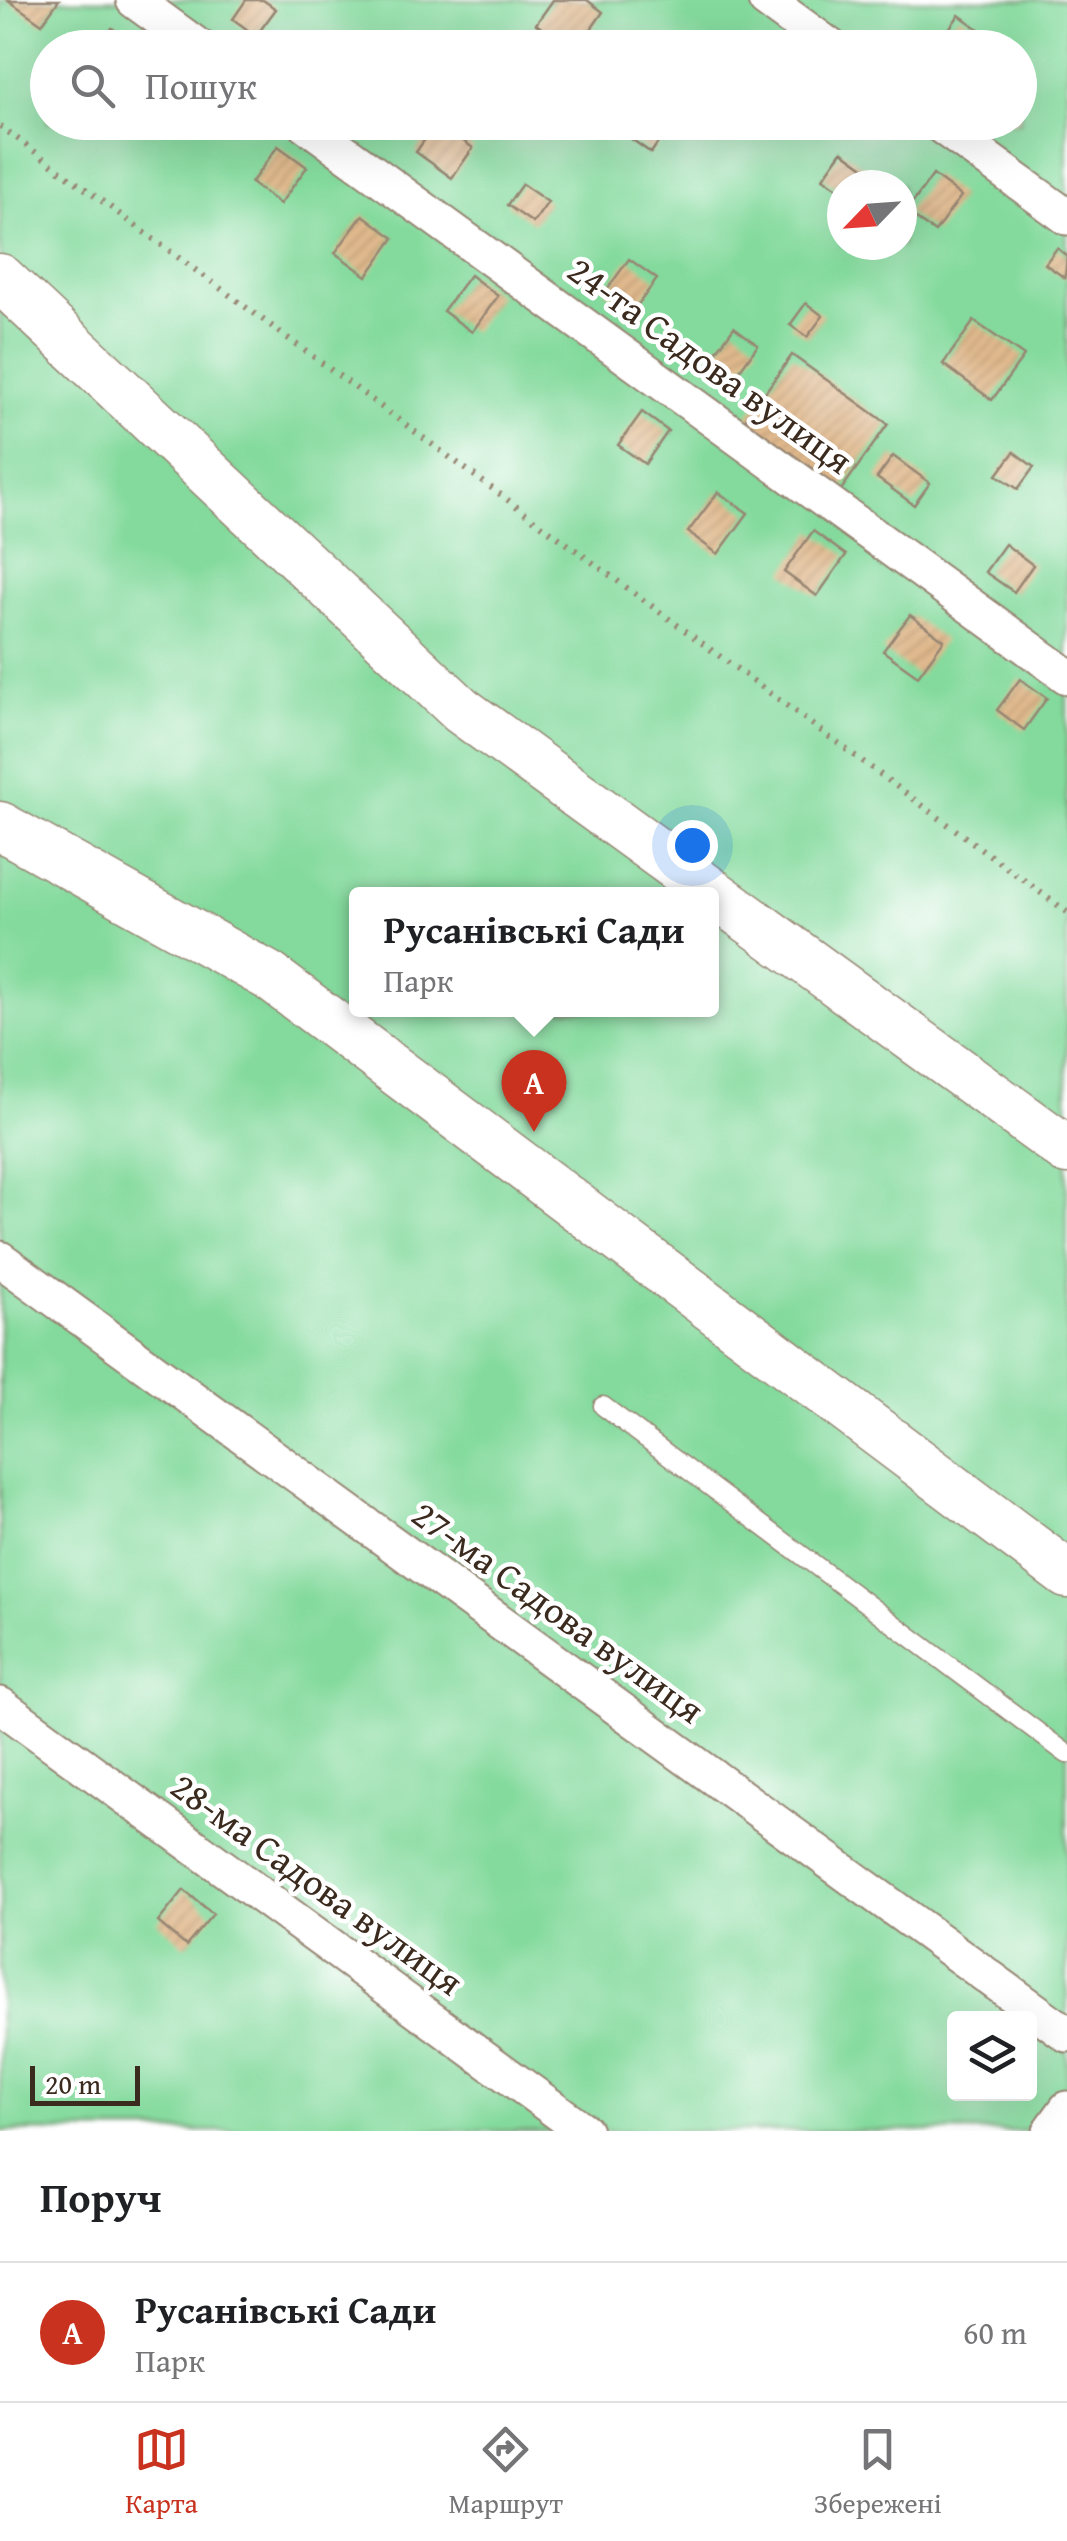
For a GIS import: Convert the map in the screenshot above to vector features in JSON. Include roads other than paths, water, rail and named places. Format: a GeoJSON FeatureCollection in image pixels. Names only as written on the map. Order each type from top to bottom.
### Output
{"type":"FeatureCollection","features":[{"type":"Feature","properties":{"kind":"main road"},"geometry":{"type":"LineString","coordinates":[[0,278],[461,710],[705,887]]}},
{"type":"Feature","properties":{"kind":"main road"},"geometry":{"type":"LineString","coordinates":[[0,826],[270,976],[1067,1574]]}},
{"type":"Feature","properties":{"kind":"main road"},"geometry":{"type":"LineString","coordinates":[[719,897],[1067,1150]]}},
{"type":"Feature","properties":{"kind":"street"},"geometry":{"type":"LineString","coordinates":[[134,0],[175,30]]}},
{"type":"Feature","properties":{"kind":"street"},"geometry":{"type":"LineString","coordinates":[[766,0],[807,30]]}},
{"type":"Feature","properties":{"kind":"street","name":"24-та Садова вулиця"},"geometry":{"type":"LineString","coordinates":[[328,140],[1067,676]]}},
{"type":"Feature","properties":{"kind":"street"},"geometry":{"type":"LineString","coordinates":[[961,140],[1067,217]]}},
{"type":"Feature","properties":{"kind":"street","name":"27-ма Садова вулиця"},"geometry":{"type":"LineString","coordinates":[[0,1259],[1067,2034]]}},
{"type":"Feature","properties":{"kind":"street","name":"28-ма Садова вулиця"},"geometry":{"type":"LineString","coordinates":[[0,1705],[584,2131]]}},
{"type":"Feature","properties":{"kind":"street"},"geometry":{"type":"LineString","coordinates":[[1051,2131],[1067,2110]]}},
{"type":"Feature","properties":{"kind":"lane"},"geometry":{"type":"LineString","coordinates":[[603,1406],[1067,1754]]}},
{"type":"Feature","properties":{"kind":"place","name":"Русанівські Сади"},"geometry":{"type":"Point","coordinates":[534,1132]}}]}
